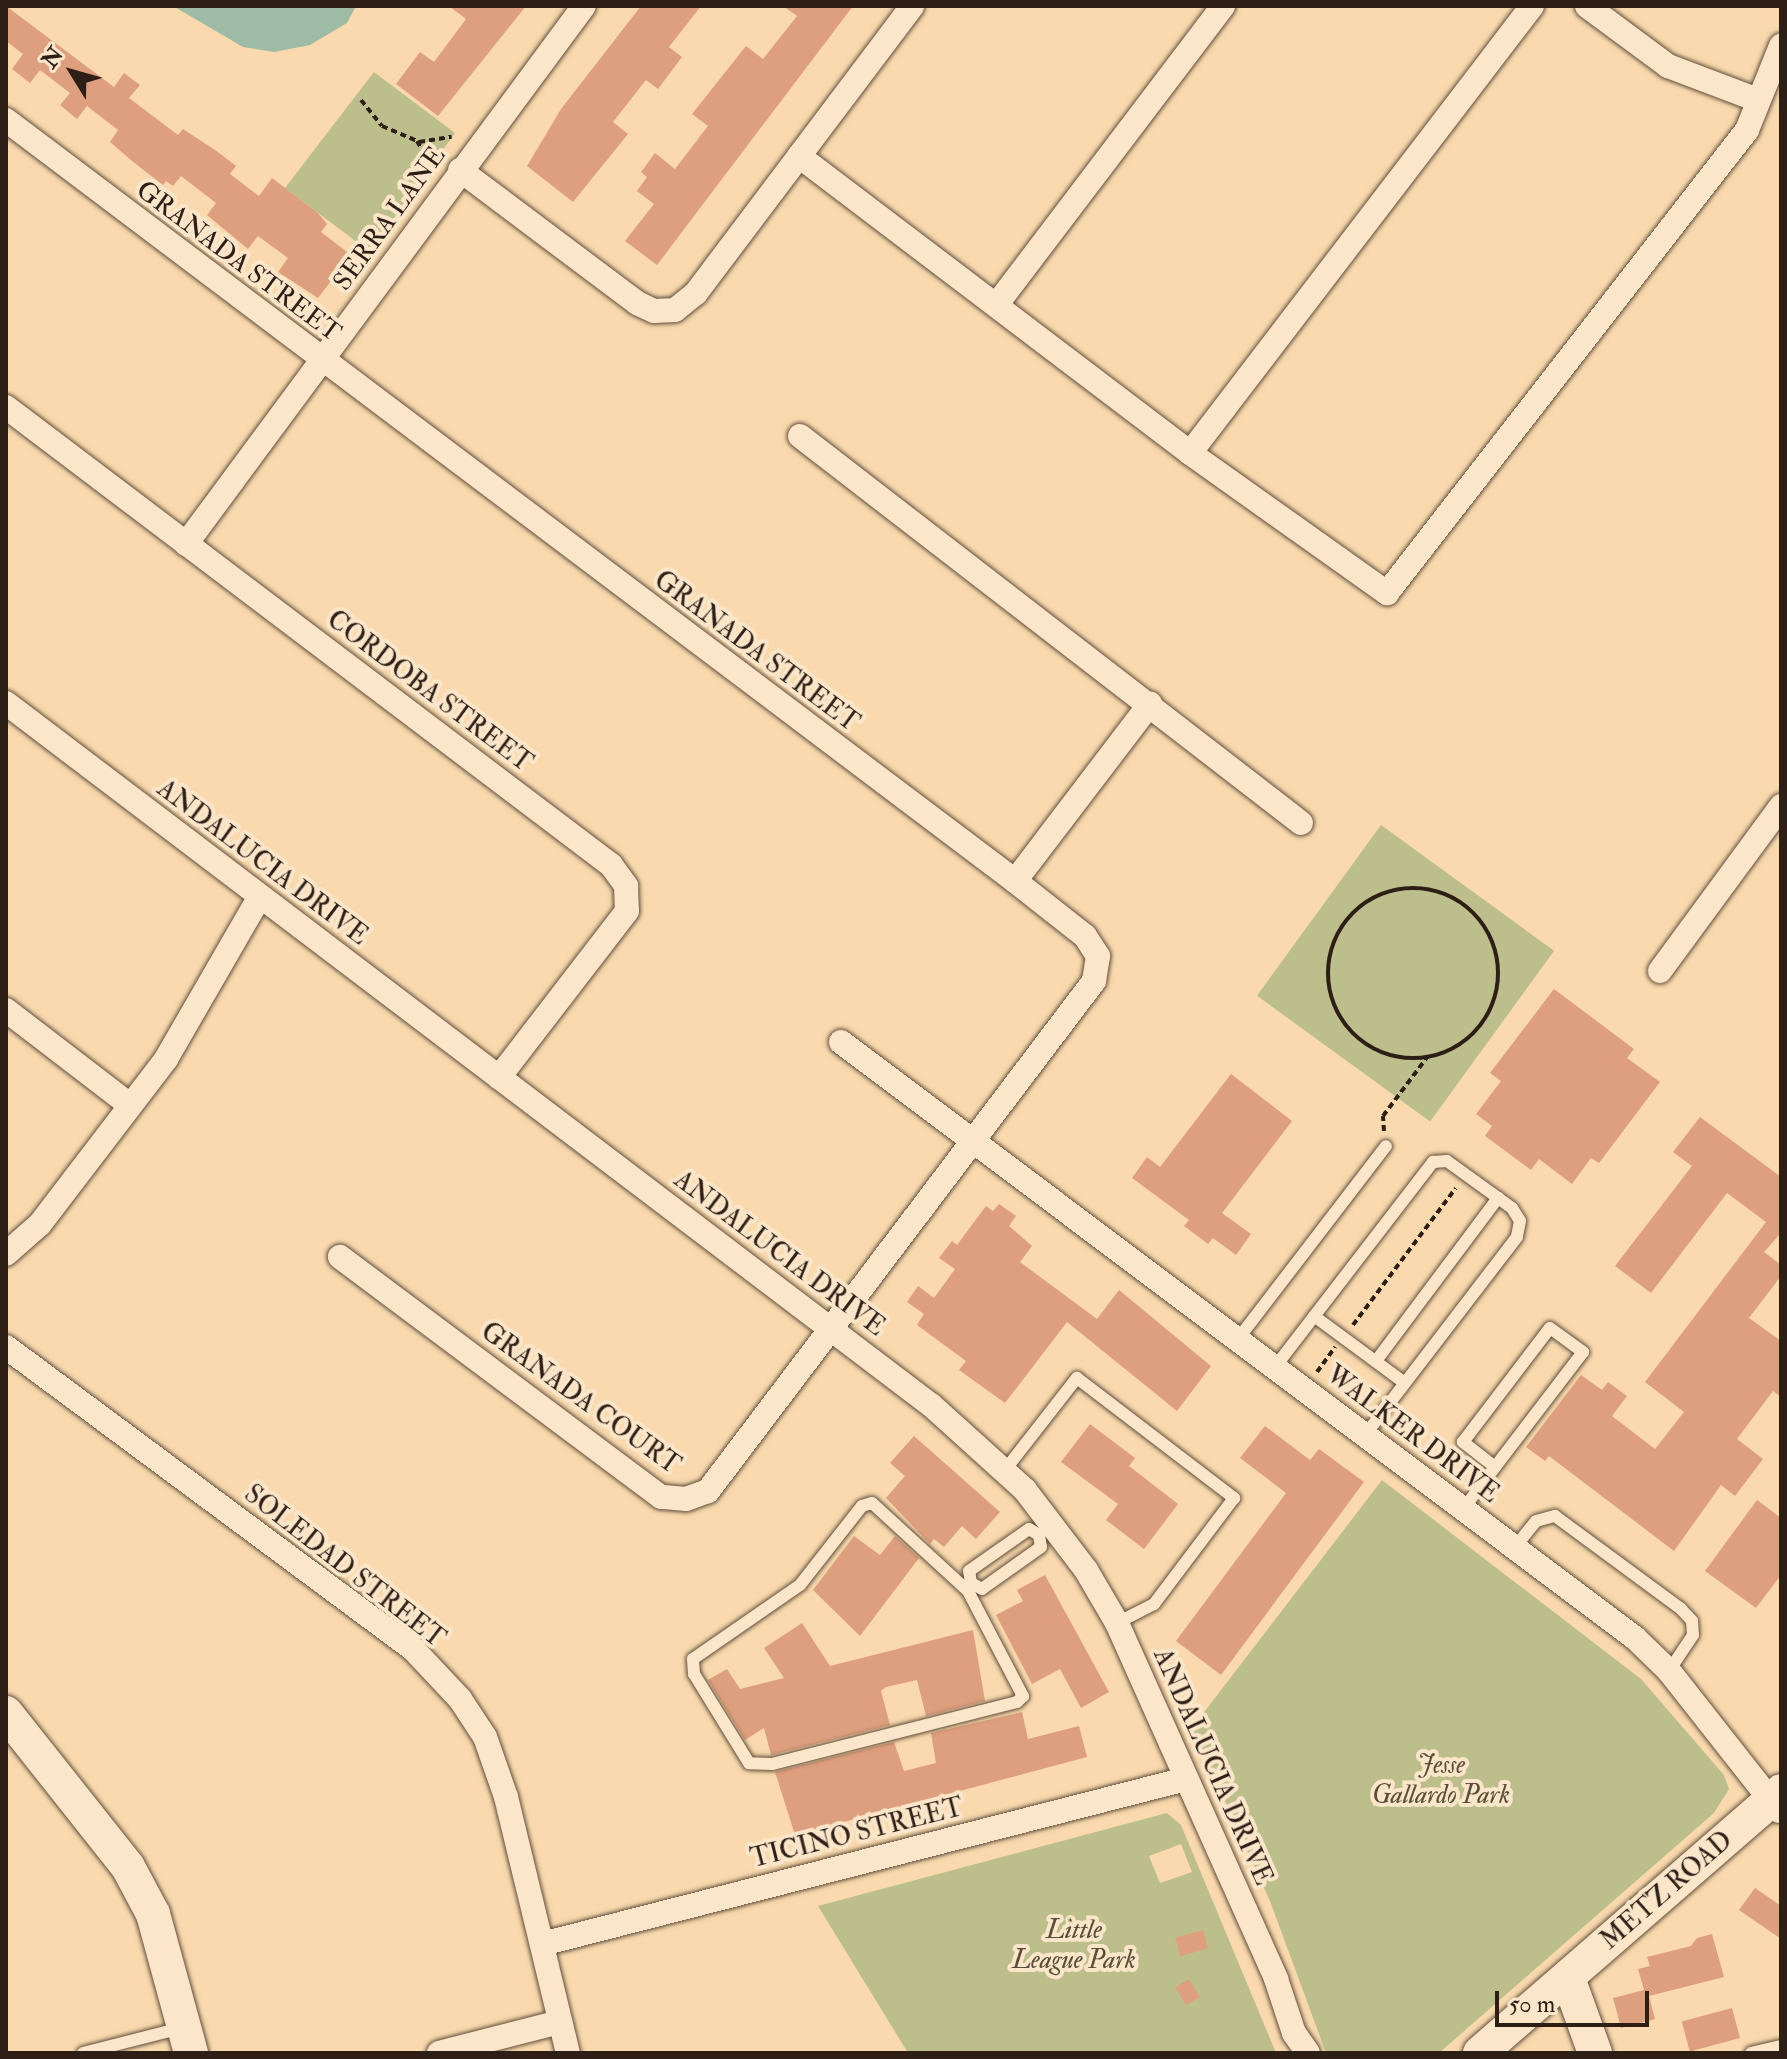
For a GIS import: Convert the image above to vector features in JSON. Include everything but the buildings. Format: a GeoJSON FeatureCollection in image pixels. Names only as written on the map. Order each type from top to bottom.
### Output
{"type":"FeatureCollection","features":[{"type":"Feature","properties":{"kind":"street","name":"SERRA LANE"},"geometry":{"type":"LineString","coordinates":[[186,544],[584,6]]}},
{"type":"Feature","properties":{"kind":"street"},"geometry":{"type":"LineString","coordinates":[[460,170],[637,303],[664,312],[690,300],[912,6]]}},
{"type":"Feature","properties":{"kind":"street"},"geometry":{"type":"LineString","coordinates":[[997,304],[1223,6]]}},
{"type":"Feature","properties":{"kind":"street"},"geometry":{"type":"LineString","coordinates":[[1190,453],[1532,6]]}},
{"type":"Feature","properties":{"kind":"street"},"geometry":{"type":"LineString","coordinates":[[1587,6],[1668,66],[1758,100]]}},
{"type":"Feature","properties":{"kind":"street"},"geometry":{"type":"LineString","coordinates":[[799,156],[1190,453],[1387,593],[1747,130],[1781,46]]}},
{"type":"Feature","properties":{"kind":"street","name":"GRANADA STREET"},"geometry":{"type":"LineString","coordinates":[[6,120],[1085,936],[1098,956],[1094,981],[831,1328]]}},
{"type":"Feature","properties":{"kind":"street","name":"CORDOBA STREET"},"geometry":{"type":"LineString","coordinates":[[6,407],[611,865],[626,886],[627,911],[499,1077]]}},
{"type":"Feature","properties":{"kind":"street"},"geometry":{"type":"LineString","coordinates":[[800,436],[1301,823]]}},
{"type":"Feature","properties":{"kind":"street","name":"ANDALUCIA DRIVE"},"geometry":{"type":"LineString","coordinates":[[6,703],[831,1328],[1005,1470],[1117,1623],[1276,1979],[1298,2046]]}},
{"type":"Feature","properties":{"kind":"street"},"geometry":{"type":"LineString","coordinates":[[1015,881],[1150,704]]}},
{"type":"Feature","properties":{"kind":"street"},"geometry":{"type":"LineString","coordinates":[[1660,971],[1781,806]]}},
{"type":"Feature","properties":{"kind":"street"},"geometry":{"type":"LineString","coordinates":[[6,1254],[40,1224],[166,1059],[260,896]]}},
{"type":"Feature","properties":{"kind":"street"},"geometry":{"type":"LineString","coordinates":[[6,1010],[130,1105]]}},
{"type":"Feature","properties":{"kind":"street","name":"WALKER DRIVE"},"geometry":{"type":"LineString","coordinates":[[841,1042],[1635,1638],[1669,1671],[1777,1802]]}},
{"type":"Feature","properties":{"kind":"street","name":"GRANADA COURT"},"geometry":{"type":"LineString","coordinates":[[340,1257],[661,1497],[686,1499],[708,1491],[831,1328]]}},
{"type":"Feature","properties":{"kind":"street","name":"SOLEDAD STREET"},"geometry":{"type":"LineString","coordinates":[[6,1347],[413,1649],[460,1699],[485,1737],[506,1797],[568,2053]]}},
{"type":"Feature","properties":{"kind":"street"},"geometry":{"type":"LineString","coordinates":[[6,1713],[128,1867],[153,1914],[188,2040]]}},
{"type":"Feature","properties":{"kind":"street","name":"TICINO STREET"},"geometry":{"type":"LineString","coordinates":[[542,1944],[1186,1779]]}},
{"type":"Feature","properties":{"kind":"street","name":"METZ ROAD"},"geometry":{"type":"LineString","coordinates":[[1480,2053],[1777,1802]]}},
{"type":"Feature","properties":{"kind":"street"},"geometry":{"type":"LineString","coordinates":[[1568,1978],[1595,2053]]}},
{"type":"Feature","properties":{"kind":"street"},"geometry":{"type":"LineString","coordinates":[[439,2053],[560,2022]]}},
{"type":"Feature","properties":{"kind":"lane"},"geometry":{"type":"LineString","coordinates":[[1238,1339],[1386,1146]]}},
{"type":"Feature","properties":{"kind":"lane"},"geometry":{"type":"LineString","coordinates":[[1275,1367],[1427,1168],[1447,1161],[1498,1198],[1517,1214],[1517,1237],[1365,1435]]}},
{"type":"Feature","properties":{"kind":"lane"},"geometry":{"type":"LineString","coordinates":[[1376,1361],[1498,1198]]}},
{"type":"Feature","properties":{"kind":"lane"},"geometry":{"type":"LineString","coordinates":[[1314,1316],[1405,1383]]}},
{"type":"Feature","properties":{"kind":"lane"},"geometry":{"type":"LineString","coordinates":[[1464,1508],[1583,1352],[1550,1328],[1463,1442],[1495,1467]]}},
{"type":"Feature","properties":{"kind":"lane"},"geometry":{"type":"LineString","coordinates":[[1005,1470],[1077,1378],[1234,1498],[1154,1604],[1117,1623]]}},
{"type":"Feature","properties":{"kind":"lane"},"geometry":{"type":"LineString","coordinates":[[1046,1530],[1029,1529],[969,1571],[968,1585],[1024,1691],[1017,1702],[759,1765],[740,1753],[691,1667],[695,1656],[800,1585],[867,1503],[902,1525],[968,1585],[982,1589],[1041,1547],[1046,1530]]}},
{"type":"Feature","properties":{"kind":"lane"},"geometry":{"type":"LineString","coordinates":[[1515,1547],[1536,1521],[1555,1516],[1681,1609],[1692,1621],[1693,1635],[1669,1671]]}},
{"type":"Feature","properties":{"kind":"lane"},"geometry":{"type":"LineString","coordinates":[[83,2053],[188,2040]]}},
{"type":"Feature","properties":{"kind":"lane"},"geometry":{"type":"LineString","coordinates":[[1751,2053],[1781,2046]]}},
{"type":"Feature","properties":{"kind":"path"},"geometry":{"type":"LineString","coordinates":[[361,100],[382,126],[417,141],[452,137]]}},
{"type":"Feature","properties":{"kind":"path"},"geometry":{"type":"LineString","coordinates":[[425,154],[429,139]]}},
{"type":"Feature","properties":{"kind":"path"},"geometry":{"type":"LineString","coordinates":[[417,141],[431,165]]}},
{"type":"Feature","properties":{"kind":"path"},"geometry":{"type":"LineString","coordinates":[[1386,1146],[1383,1116],[1428,1056],[1464,1043],[1483,1023],[1495,999],[1499,972],[1495,945],[1482,921],[1463,902],[1425,889],[1385,891],[1359,906],[1339,929],[1329,956],[1328,986],[1337,1014],[1356,1038],[1381,1053],[1410,1059],[1428,1056]]}},
{"type":"Feature","properties":{"kind":"path"},"geometry":{"type":"LineString","coordinates":[[1317,1372],[1467,1175]]}},
{"type":"Feature","properties":{"kind":"green space"},"geometry":{"type":"Polygon","coordinates":[[[374,72],[455,133],[379,239],[374,255],[285,188],[374,72]]]}},
{"type":"Feature","properties":{"kind":"green space"},"geometry":{"type":"Polygon","coordinates":[[[1381,825],[1554,951],[1430,1121],[1257,996],[1381,825]]]}},
{"type":"Feature","properties":{"kind":"green space","name":"Jesse Gallardo Park"},"geometry":{"type":"Polygon","coordinates":[[[1382,1480],[1641,1679],[1724,1775],[1729,1789],[1714,1813],[1439,2053],[1326,2053],[1270,1901],[1192,1728],[1382,1480]]]}},
{"type":"Feature","properties":{"kind":"green space","name":"Little League Park"},"geometry":{"type":"Polygon","coordinates":[[[1167,1813],[1181,1825],[1276,2053],[908,2053],[818,1906],[1167,1813]],[[1181,1844],[1149,1856],[1160,1883],[1192,1872],[1181,1844]]]}},
{"type":"Feature","properties":{"kind":"shaded area"},"geometry":{"type":"Polygon","coordinates":[[[173,6],[356,6],[347,23],[310,45],[274,52],[243,47],[173,6]]]}}]}
